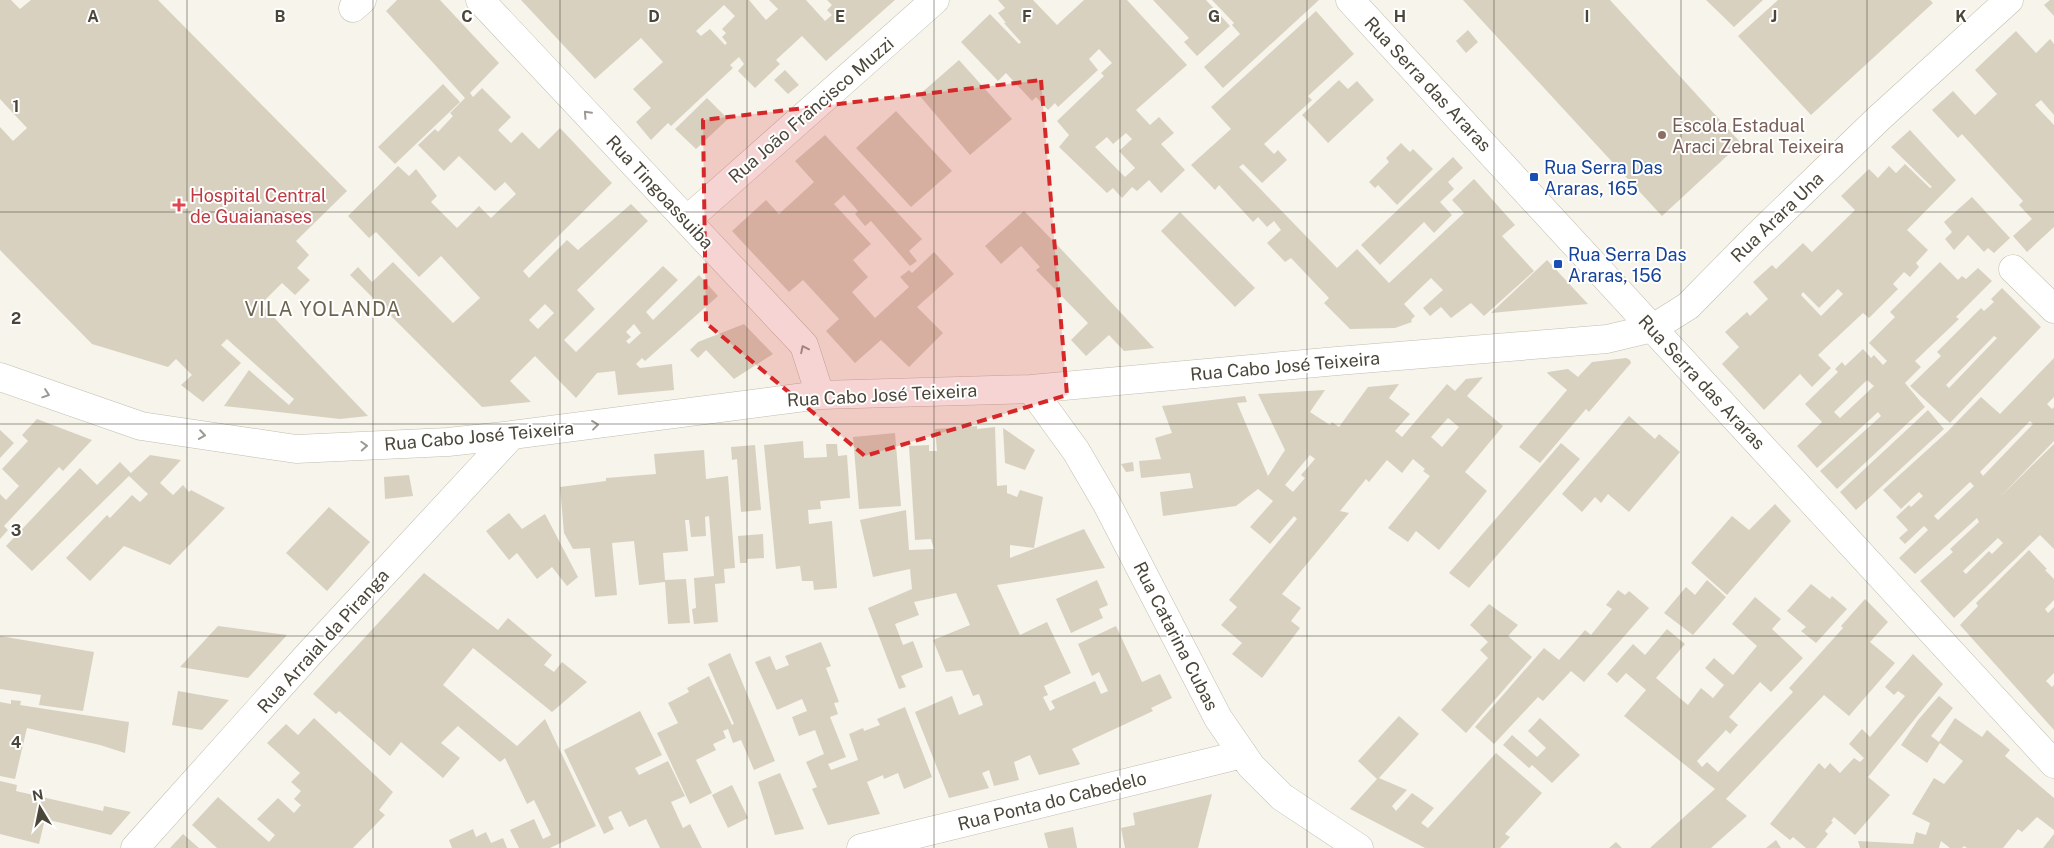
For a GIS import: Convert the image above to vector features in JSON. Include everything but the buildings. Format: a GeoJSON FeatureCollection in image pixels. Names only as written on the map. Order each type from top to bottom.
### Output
{"type":"FeatureCollection","features":[{"type":"Feature","properties":{"kind":"street","name":"Rua Tingoassuiba"},"geometry":{"type":"LineString","coordinates":[[480,0],[804,346],[820,395]]}},
{"type":"Feature","properties":{"kind":"street","name":"Rua João Francisco Muzzi"},"geometry":{"type":"LineString","coordinates":[[687,220],[935,0]]}},
{"type":"Feature","properties":{"kind":"street","name":"Rua Serra das Araras"},"geometry":{"type":"LineString","coordinates":[[1350,0],[2054,764]]}},
{"type":"Feature","properties":{"kind":"street","name":"Rua Arara Una"},"geometry":{"type":"LineString","coordinates":[[1652,328],[1688,306],[1878,119],[2009,0]]}},
{"type":"Feature","properties":{"kind":"street"},"geometry":{"type":"LineString","coordinates":[[2013,269],[2054,309]]}},
{"type":"Feature","properties":{"kind":"street","name":"Rua Cabo José Teixeira"},"geometry":{"type":"LineString","coordinates":[[0,377],[141,426],[296,449],[448,442],[512,436],[820,395],[1031,389],[1337,361],[1607,340],[1652,328]]}},
{"type":"Feature","properties":{"kind":"street","name":"Rua Catarina Cubas"},"geometry":{"type":"LineString","coordinates":[[1031,389],[1076,451],[1103,496],[1218,718],[1251,766],[1282,797],[1359,848]]}},
{"type":"Feature","properties":{"kind":"street","name":"Rua Arraial da Piranga"},"geometry":{"type":"LineString","coordinates":[[135,848],[308,654],[512,436]]}},
{"type":"Feature","properties":{"kind":"street","name":"Rua Ponta do Cabedelo"},"geometry":{"type":"LineString","coordinates":[[861,848],[1243,754]]}},
{"type":"Feature","properties":{"kind":"highlighted area"},"geometry":{"type":"Polygon","coordinates":[[[1041,80],[1067,395],[865,456],[706,323],[703,120],[1041,80]]]}},
{"type":"Feature","properties":{"kind":"place","name":"Escola Estadual Araci Zebral Teixeira"},"geometry":{"type":"Point","coordinates":[1662,135]}},
{"type":"Feature","properties":{"kind":"place","name":"Rua Serra Das Araras, 165"},"geometry":{"type":"Point","coordinates":[1534,177]}},
{"type":"Feature","properties":{"kind":"place","name":"Hospital Central de Guaianases"},"geometry":{"type":"Point","coordinates":[179,205]}},
{"type":"Feature","properties":{"kind":"place","name":"Rua Serra Das Araras, 156"},"geometry":{"type":"Point","coordinates":[1558,264]}},
{"type":"Feature","properties":{"kind":"district","name":"VILA YOLANDA"},"geometry":{"type":"Point","coordinates":[323,309]}}]}
